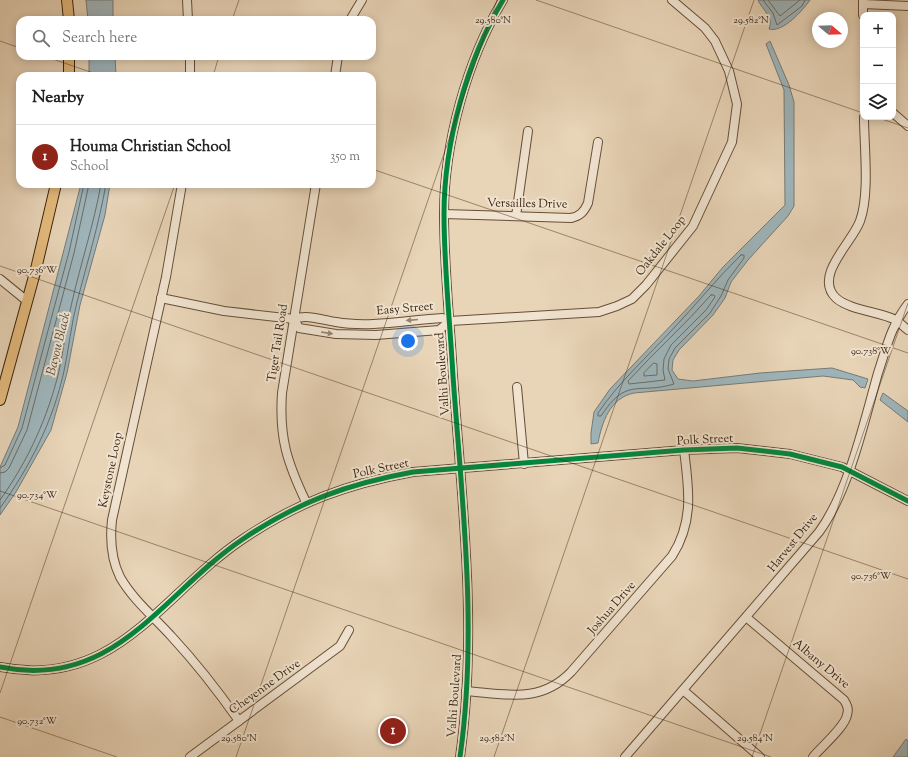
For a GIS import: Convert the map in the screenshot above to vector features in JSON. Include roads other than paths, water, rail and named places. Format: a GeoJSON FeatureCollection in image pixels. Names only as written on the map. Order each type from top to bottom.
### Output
{"type":"FeatureCollection","features":[{"type":"Feature","properties":{"kind":"main road"},"geometry":{"type":"LineString","coordinates":[[67,0],[69,16]]}},
{"type":"Feature","properties":{"kind":"main road"},"geometry":{"type":"LineString","coordinates":[[69,60],[69,72]]}},
{"type":"Feature","properties":{"kind":"main road"},"geometry":{"type":"LineString","coordinates":[[0,400],[2,382],[27,301],[55,188]]}},
{"type":"Feature","properties":{"kind":"street"},"geometry":{"type":"LineString","coordinates":[[187,0],[188,16]]}},
{"type":"Feature","properties":{"kind":"street"},"geometry":{"type":"LineString","coordinates":[[352,16],[362,0]]}},
{"type":"Feature","properties":{"kind":"street","name":"Valhi Boulevard"},"geometry":{"type":"LineString","coordinates":[[460,757],[464,728],[469,645],[468,584],[445,268],[444,214],[447,167],[465,85],[478,49],[503,0]]}},
{"type":"Feature","properties":{"kind":"street","name":"Oakdale Loop"},"geometry":{"type":"LineString","coordinates":[[450,321],[600,312],[617,306],[632,299],[646,285],[693,226],[732,142],[737,104],[729,71],[715,41],[705,28],[672,0]]}},
{"type":"Feature","properties":{"kind":"street"},"geometry":{"type":"LineString","coordinates":[[863,2],[908,6]]}},
{"type":"Feature","properties":{"kind":"street"},"geometry":{"type":"LineString","coordinates":[[190,60],[190,72]]}},
{"type":"Feature","properties":{"kind":"street"},"geometry":{"type":"LineString","coordinates":[[336,72],[337,60]]}},
{"type":"Feature","properties":{"kind":"street"},"geometry":{"type":"LineString","coordinates":[[896,116],[908,126]]}},
{"type":"Feature","properties":{"kind":"street"},"geometry":{"type":"LineString","coordinates":[[864,120],[865,191],[861,219],[853,236],[832,266],[828,280],[829,286],[832,293],[841,302],[896,320],[908,330]]}},
{"type":"Feature","properties":{"kind":"street"},"geometry":{"type":"LineString","coordinates":[[516,216],[528,132]]}},
{"type":"Feature","properties":{"kind":"street","name":"Versailles Drive"},"geometry":{"type":"LineString","coordinates":[[444,214],[571,218],[579,216],[585,211],[588,204],[598,142]]}},
{"type":"Feature","properties":{"kind":"street","name":"Keystone Loop"},"geometry":{"type":"LineString","coordinates":[[181,188],[161,298],[111,535],[113,554],[120,576],[130,592],[202,670],[239,721]]}},
{"type":"Feature","properties":{"kind":"street","name":"Tiger Tail Road"},"geometry":{"type":"LineString","coordinates":[[306,502],[287,459],[283,444],[280,417],[282,393],[315,188]]}},
{"type":"Feature","properties":{"kind":"street"},"geometry":{"type":"LineString","coordinates":[[0,279],[27,301]]}},
{"type":"Feature","properties":{"kind":"street","name":"Easy Street"},"geometry":{"type":"LineString","coordinates":[[161,298],[224,311],[294,319],[304,315],[337,322],[368,323],[442,318],[450,321]]}},
{"type":"Feature","properties":{"kind":"street","name":"Harvest Drive"},"geometry":{"type":"LineString","coordinates":[[626,757],[825,524],[834,508],[849,469],[896,320],[908,304]]}},
{"type":"Feature","properties":{"kind":"street","name":"Easy Street"},"geometry":{"type":"LineString","coordinates":[[294,319],[299,328],[306,330],[336,334],[368,335],[439,330],[450,321]]}},
{"type":"Feature","properties":{"kind":"street"},"geometry":{"type":"LineString","coordinates":[[368,323],[368,335]]}},
{"type":"Feature","properties":{"kind":"street"},"geometry":{"type":"LineString","coordinates":[[517,388],[524,464]]}},
{"type":"Feature","properties":{"kind":"street","name":"Polk Street"},"geometry":{"type":"LineString","coordinates":[[0,667],[25,670],[77,664],[97,657],[121,643],[212,563],[241,540],[273,520],[306,502],[371,480],[413,472],[684,450],[738,448],[766,451],[822,461],[849,469],[908,501]]}},
{"type":"Feature","properties":{"kind":"street","name":"Joshua Drive"},"geometry":{"type":"LineString","coordinates":[[466,692],[522,696],[537,694],[552,688],[571,672],[672,556],[681,541],[687,523],[688,508],[684,450]]}},
{"type":"Feature","properties":{"kind":"street","name":"Albany Drive"},"geometry":{"type":"LineString","coordinates":[[746,617],[844,700],[847,705],[848,710],[846,719],[813,757]]}},
{"type":"Feature","properties":{"kind":"street","name":"Cheyenne Drive"},"geometry":{"type":"LineString","coordinates":[[190,757],[340,646],[348,630]]}},
{"type":"Feature","properties":{"kind":"street"},"geometry":{"type":"LineString","coordinates":[[683,690],[760,757]]}},
{"type":"Feature","properties":{"kind":"water"},"geometry":{"type":"Polygon","coordinates":[[[86,0],[113,0],[113,16],[88,16],[86,0]]]}},
{"type":"Feature","properties":{"kind":"water"},"geometry":{"type":"Polygon","coordinates":[[[758,0],[810,0],[792,20],[780,28],[769,29],[769,17],[758,0]]]}},
{"type":"Feature","properties":{"kind":"water"},"geometry":{"type":"Polygon","coordinates":[[[770,41],[789,85],[794,102],[794,206],[788,216],[748,260],[731,282],[725,298],[713,315],[679,350],[673,360],[672,370],[678,379],[693,381],[760,373],[832,368],[868,379],[865,388],[860,387],[853,380],[823,376],[634,393],[619,400],[613,405],[605,419],[598,443],[591,444],[594,412],[610,389],[699,296],[723,267],[785,205],[784,90],[766,44],[770,41]]]}},
{"type":"Feature","properties":{"kind":"water"},"geometry":{"type":"Polygon","coordinates":[[[89,60],[115,60],[116,72],[89,72],[89,60]]]}},
{"type":"Feature","properties":{"kind":"water","name":"Bayou Black"},"geometry":{"type":"Polygon","coordinates":[[[80,188],[109,188],[105,215],[80,305],[67,373],[51,430],[16,492],[0,515],[0,467],[18,427],[80,188]]]}},
{"type":"Feature","properties":{"kind":"water"},"geometry":{"type":"Polygon","coordinates":[[[883,393],[908,411],[908,422],[880,400],[883,393]]]}},
{"type":"Feature","properties":{"kind":"water"},"geometry":{"type":"Polygon","coordinates":[[[906,739],[908,741],[908,757],[893,757],[906,739]]]}},
{"type":"Feature","properties":{"kind":"place","name":"Houma Christian School"},"geometry":{"type":"Point","coordinates":[393,731]}}]}
